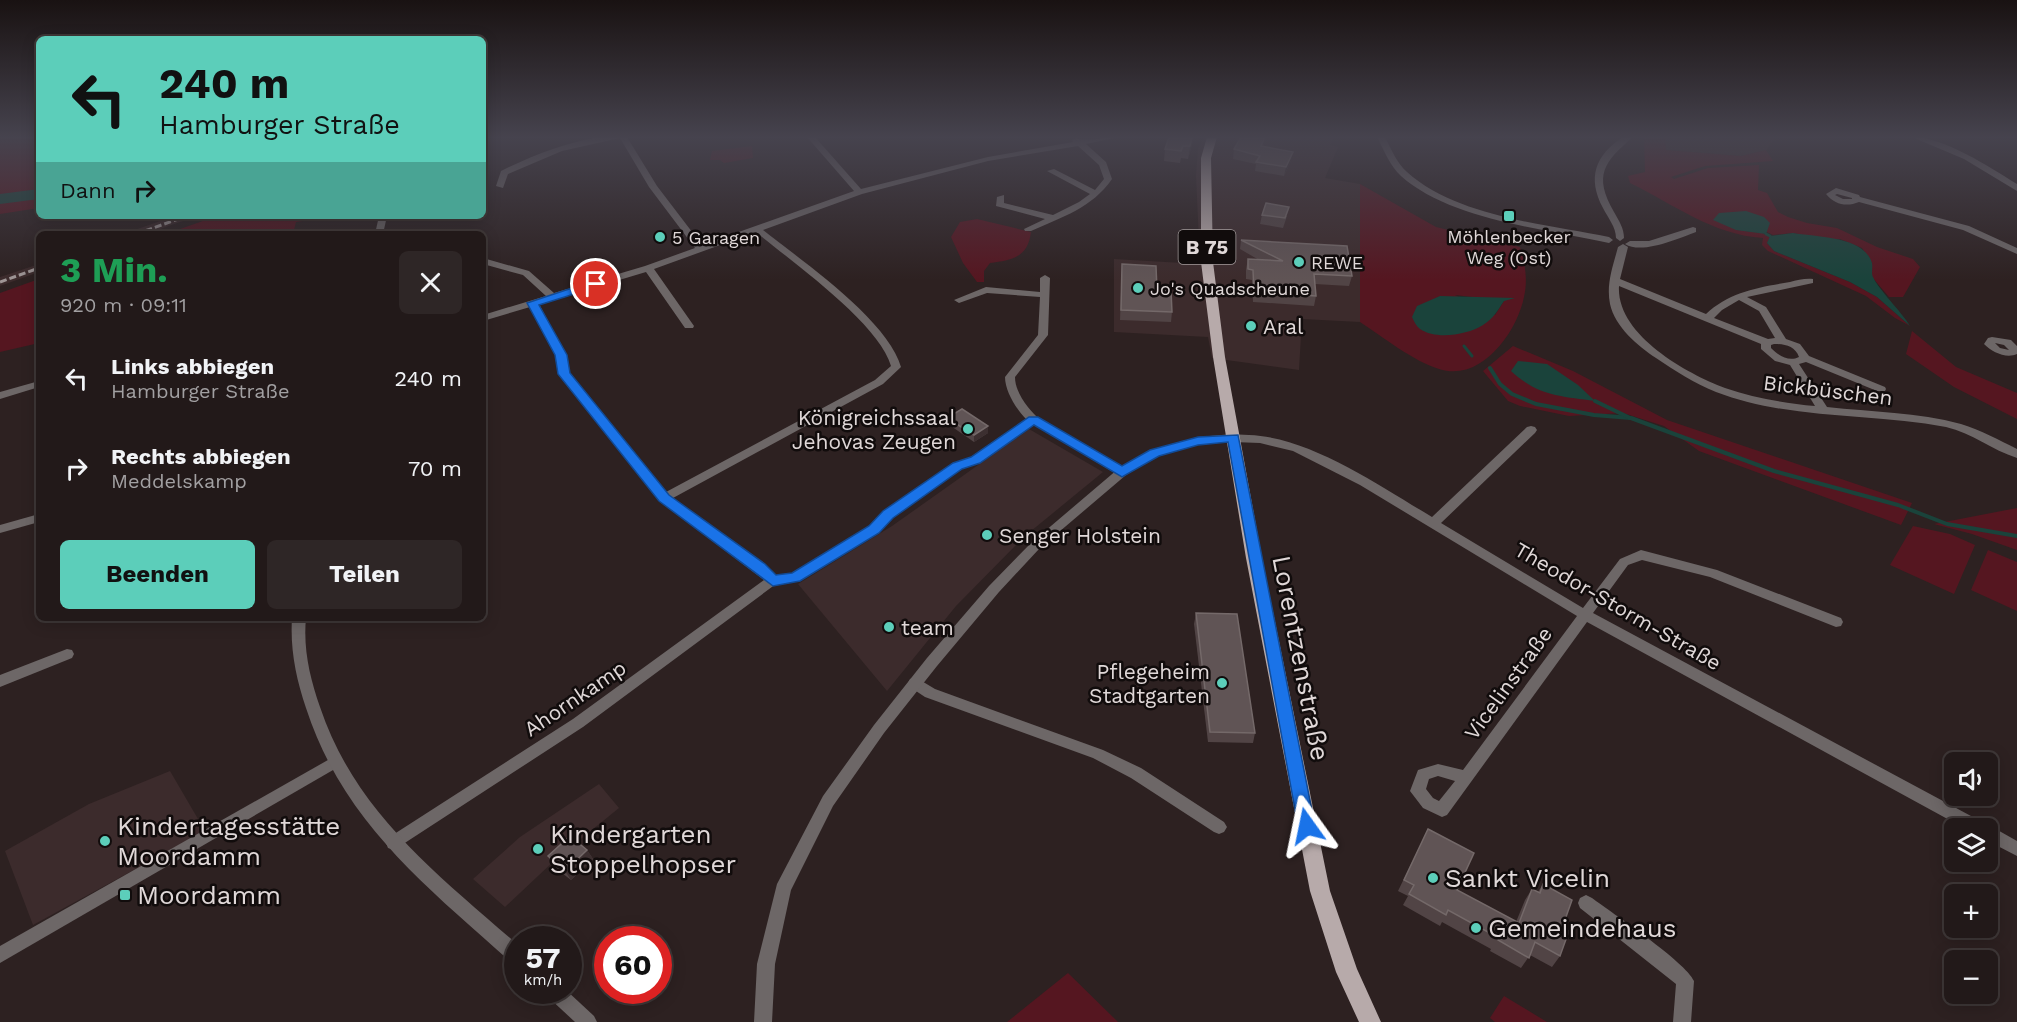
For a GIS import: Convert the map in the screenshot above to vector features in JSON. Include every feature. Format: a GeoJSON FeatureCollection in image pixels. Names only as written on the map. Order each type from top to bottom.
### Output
{"type":"FeatureCollection","features":[{"type":"Feature","properties":{"kind":"main road","name":"B 75"},"geometry":{"type":"LineString","coordinates":[[1206,185],[1207,262],[1219,357],[1233,438]]}},
{"type":"Feature","properties":{"kind":"main road","name":"Lorentzenstraße"},"geometry":{"type":"LineString","coordinates":[[1233,438],[1290,749],[1320,891],[1347,972],[1370,1022]]}},
{"type":"Feature","properties":{"kind":"street"},"geometry":{"type":"LineString","coordinates":[[652,185],[700,249]]}},
{"type":"Feature","properties":{"kind":"street"},"geometry":{"type":"LineString","coordinates":[[853,185],[859,192]]}},
{"type":"Feature","properties":{"kind":"street"},"geometry":{"type":"LineString","coordinates":[[486,317],[648,268],[859,192],[888,185]]}},
{"type":"Feature","properties":{"kind":"street"},"geometry":{"type":"LineString","coordinates":[[1078,185],[1096,194]]}},
{"type":"Feature","properties":{"kind":"street"},"geometry":{"type":"LineString","coordinates":[[1028,230],[1047,220],[1058,218],[1096,194],[1103,185]]}},
{"type":"Feature","properties":{"kind":"street"},"geometry":{"type":"LineString","coordinates":[[1419,185],[1453,202],[1490,215],[1609,240],[1613,245],[1650,244],[1693,230]]}},
{"type":"Feature","properties":{"kind":"street"},"geometry":{"type":"LineString","coordinates":[[1598,185],[1624,243]]}},
{"type":"Feature","properties":{"kind":"street"},"geometry":{"type":"LineString","coordinates":[[1001,197],[999,204],[1029,213],[1058,218]]}},
{"type":"Feature","properties":{"kind":"street"},"geometry":{"type":"LineString","coordinates":[[1857,199],[1966,228],[2017,250]]}},
{"type":"Feature","properties":{"kind":"street"},"geometry":{"type":"LineString","coordinates":[[664,498],[879,382],[896,368],[893,356],[863,316],[757,230]]}},
{"type":"Feature","properties":{"kind":"street","name":"Bickbüschen"},"geometry":{"type":"LineString","coordinates":[[1624,243],[1613,280],[1613,298],[1620,316],[1633,335],[1679,371],[1729,394],[1779,407],[1947,424],[1991,440],[2017,454]]}},
{"type":"Feature","properties":{"kind":"street"},"geometry":{"type":"LineString","coordinates":[[486,262],[526,273],[553,297]]}},
{"type":"Feature","properties":{"kind":"street"},"geometry":{"type":"LineString","coordinates":[[648,268],[689,326]]}},
{"type":"Feature","properties":{"kind":"street"},"geometry":{"type":"LineString","coordinates":[[1045,278],[1043,335],[1010,377],[1011,385],[1025,411],[1034,419],[1122,472]]}},
{"type":"Feature","properties":{"kind":"street"},"geometry":{"type":"LineString","coordinates":[[1613,280],[1768,343],[1782,341],[1799,348],[1805,358],[1881,389]]}},
{"type":"Feature","properties":{"kind":"street"},"geometry":{"type":"LineString","coordinates":[[1708,318],[1718,306],[1740,297],[1766,288],[1810,281]]}},
{"type":"Feature","properties":{"kind":"street"},"geometry":{"type":"LineString","coordinates":[[959,300],[986,290],[1044,295]]}},
{"type":"Feature","properties":{"kind":"street"},"geometry":{"type":"LineString","coordinates":[[1740,297],[1763,309],[1782,341]]}},
{"type":"Feature","properties":{"kind":"street"},"geometry":{"type":"LineString","coordinates":[[532,303],[561,355],[564,374],[664,498],[773,580],[795,578],[874,529],[888,514],[957,466],[975,460],[1034,419]]}},
{"type":"Feature","properties":{"kind":"street"},"geometry":{"type":"LineString","coordinates":[[1768,343],[1765,347],[1772,355],[1793,362],[1805,358]]}},
{"type":"Feature","properties":{"kind":"street"},"geometry":{"type":"LineString","coordinates":[[1793,362],[1823,410]]}},
{"type":"Feature","properties":{"kind":"street"},"geometry":{"type":"LineString","coordinates":[[0,396],[36,385]]}},
{"type":"Feature","properties":{"kind":"street"},"geometry":{"type":"LineString","coordinates":[[1433,523],[1531,430]]}},
{"type":"Feature","properties":{"kind":"street","name":"Theodor-Storm-Straße"},"geometry":{"type":"LineString","coordinates":[[763,1022],[766,964],[783,889],[828,801],[879,729],[994,589],[1035,546],[1122,472],[1154,453],[1198,441],[1233,438],[1260,439],[1297,448],[1364,482],[1585,615],[1961,818]]}},
{"type":"Feature","properties":{"kind":"street"},"geometry":{"type":"LineString","coordinates":[[0,529],[36,519]]}},
{"type":"Feature","properties":{"kind":"street","name":"Vicelinstraße"},"geometry":{"type":"LineString","coordinates":[[1466,777],[1624,562],[1641,555],[1713,573],[1836,622]]}},
{"type":"Feature","properties":{"kind":"street","name":"Ahornkamp"},"geometry":{"type":"LineString","coordinates":[[394,843],[604,706],[667,660],[717,619],[773,580]]}},
{"type":"Feature","properties":{"kind":"street"},"geometry":{"type":"LineString","coordinates":[[299,621],[299,656],[306,687],[335,762],[360,800],[394,843],[504,944]]}},
{"type":"Feature","properties":{"kind":"street"},"geometry":{"type":"LineString","coordinates":[[0,681],[67,654]]}},
{"type":"Feature","properties":{"kind":"street"},"geometry":{"type":"LineString","coordinates":[[915,683],[930,693],[1098,753],[1136,773],[1219,827]]}},
{"type":"Feature","properties":{"kind":"street"},"geometry":{"type":"LineString","coordinates":[[0,955],[335,762]]}},
{"type":"Feature","properties":{"kind":"street"},"geometry":{"type":"LineString","coordinates":[[1998,839],[2017,849]]}},
{"type":"Feature","properties":{"kind":"street"},"geometry":{"type":"LineString","coordinates":[[1586,903],[1671,968],[1684,981],[1682,1022]]}},
{"type":"Feature","properties":{"kind":"street"},"geometry":{"type":"LineString","coordinates":[[568,1004],[588,1022]]}},
{"type":"Feature","properties":{"kind":"shaded area"},"geometry":{"type":"Polygon","coordinates":[[[0,185],[36,185],[36,208],[0,214],[0,185]]]}},
{"type":"Feature","properties":{"kind":"shaded area"},"geometry":{"type":"Polygon","coordinates":[[[1196,185],[1360,185],[1360,322],[1302,319],[1299,370],[1212,358],[1208,337],[1114,332],[1114,259],[1200,264],[1196,185]]]}},
{"type":"Feature","properties":{"kind":"shaded area"},"geometry":{"type":"Polygon","coordinates":[[[1360,185],[1436,227],[1520,247],[1525,265],[1525,291],[1514,325],[1495,351],[1483,362],[1469,369],[1454,371],[1439,369],[1409,355],[1360,322],[1360,185]],[[1455,295],[1495,315],[1504,301],[1455,295]]]}},
{"type":"Feature","properties":{"kind":"shaded area"},"geometry":{"type":"Polygon","coordinates":[[[1633,185],[1758,185],[1758,190],[1767,193],[1778,212],[1788,217],[1837,228],[1877,247],[1913,259],[1920,267],[1903,297],[1889,297],[1872,277],[1872,263],[1862,248],[1840,239],[1824,239],[1793,233],[1773,235],[1767,232],[1736,230],[1762,233],[1770,237],[1767,243],[1774,251],[1850,282],[1877,297],[1910,326],[1895,318],[1866,296],[1768,251],[1762,245],[1763,238],[1727,231],[1694,217],[1633,185]]]}},
{"type":"Feature","properties":{"kind":"shaded area"},"geometry":{"type":"Polygon","coordinates":[[[1746,211],[1764,217],[1770,223],[1766,234],[1736,230],[1713,220],[1719,213],[1746,211]]]}},
{"type":"Feature","properties":{"kind":"shaded area"},"geometry":{"type":"Polygon","coordinates":[[[166,219],[188,219],[154,231],[132,231],[166,219]]]}},
{"type":"Feature","properties":{"kind":"shaded area"},"geometry":{"type":"Polygon","coordinates":[[[208,219],[315,219],[296,222],[294,231],[174,231],[208,219]]]}},
{"type":"Feature","properties":{"kind":"shaded area"},"geometry":{"type":"Polygon","coordinates":[[[977,219],[1031,232],[1027,247],[1018,256],[990,263],[984,271],[984,282],[977,282],[963,263],[951,237],[960,222],[977,219]]]}},
{"type":"Feature","properties":{"kind":"shaded area"},"geometry":{"type":"Polygon","coordinates":[[[1793,233],[1838,239],[1860,247],[1872,263],[1872,275],[1876,282],[1910,326],[1877,297],[1850,282],[1774,251],[1767,243],[1770,236],[1793,233]]]}},
{"type":"Feature","properties":{"kind":"shaded area"},"geometry":{"type":"Polygon","coordinates":[[[36,265],[36,273],[0,286],[0,277],[36,265]]]}},
{"type":"Feature","properties":{"kind":"shaded area"},"geometry":{"type":"Polygon","coordinates":[[[36,280],[36,344],[0,352],[0,293],[36,280]]]}},
{"type":"Feature","properties":{"kind":"shaded area"},"geometry":{"type":"Polygon","coordinates":[[[1440,296],[1515,298],[1504,301],[1490,320],[1483,325],[1460,334],[1443,335],[1420,329],[1412,317],[1417,306],[1440,296]]]}},
{"type":"Feature","properties":{"kind":"shaded area"},"geometry":{"type":"Polygon","coordinates":[[[1912,331],[1956,367],[2017,393],[2017,419],[1954,387],[1906,354],[1912,331]]]}},
{"type":"Feature","properties":{"kind":"shaded area"},"geometry":{"type":"Polygon","coordinates":[[[1513,346],[1573,371],[1667,420],[1912,503],[1901,525],[1699,451],[1664,426],[1623,413],[1569,416],[1520,406],[1508,401],[1483,371],[1513,346]]]}},
{"type":"Feature","properties":{"kind":"shaded area"},"geometry":{"type":"Polygon","coordinates":[[[1518,361],[1547,364],[1578,385],[1595,401],[1550,394],[1531,386],[1511,371],[1518,361]]]}},
{"type":"Feature","properties":{"kind":"shaded area"},"geometry":{"type":"Polygon","coordinates":[[[1029,429],[1103,472],[1025,536],[956,606],[887,691],[798,584],[892,526],[1029,429]]]}},
{"type":"Feature","properties":{"kind":"shaded area"},"geometry":{"type":"Polygon","coordinates":[[[2017,508],[2017,550],[1972,534],[1934,524],[2017,508]]]}},
{"type":"Feature","properties":{"kind":"shaded area"},"geometry":{"type":"Polygon","coordinates":[[[1913,526],[1950,534],[1975,545],[1954,594],[1890,565],[1913,526]]]}},
{"type":"Feature","properties":{"kind":"shaded area"},"geometry":{"type":"Polygon","coordinates":[[[1988,550],[2017,562],[2017,611],[1971,590],[1988,550]]]}},
{"type":"Feature","properties":{"kind":"shaded area","name":"Kindertagesstätte Moordamm"},"geometry":{"type":"Polygon","coordinates":[[[170,771],[205,831],[33,925],[5,851],[89,804],[170,771]]]}},
{"type":"Feature","properties":{"kind":"shaded area","name":"Kindergarten Stoppelhopser"},"geometry":{"type":"Polygon","coordinates":[[[599,784],[619,808],[555,860],[505,907],[473,879],[520,837],[599,784]]]}},
{"type":"Feature","properties":{"kind":"shaded area"},"geometry":{"type":"Polygon","coordinates":[[[1068,973],[1118,1022],[1007,1022],[1068,973]]]}},
{"type":"Feature","properties":{"kind":"shaded area"},"geometry":{"type":"Polygon","coordinates":[[[1504,996],[1547,1022],[1495,1022],[1490,1018],[1504,996]]]}},
{"type":"Feature","properties":{"kind":"building"},"geometry":{"type":"Polygon","coordinates":[[[1266,203],[1289,207],[1285,218],[1262,215],[1266,203]]]}},
{"type":"Feature","properties":{"kind":"building"},"geometry":{"type":"Polygon","coordinates":[[[1241,240],[1347,246],[1352,276],[1314,274],[1316,296],[1254,292],[1253,270],[1248,269],[1248,259],[1283,261],[1241,240]]]}},
{"type":"Feature","properties":{"kind":"building","name":"Jo's Quadscheune"},"geometry":{"type":"Polygon","coordinates":[[[1122,264],[1156,266],[1157,290],[1171,291],[1172,312],[1121,310],[1122,264]]]}},
{"type":"Feature","properties":{"kind":"building"},"geometry":{"type":"Polygon","coordinates":[[[962,409],[988,426],[974,435],[947,418],[962,409]]]}},
{"type":"Feature","properties":{"kind":"building","name":"Pflegeheim Stadtgarten"},"geometry":{"type":"Polygon","coordinates":[[[1196,613],[1237,614],[1255,733],[1210,732],[1196,613]]]}},
{"type":"Feature","properties":{"kind":"building"},"geometry":{"type":"Polygon","coordinates":[[[1428,829],[1474,853],[1457,890],[1519,923],[1532,889],[1540,893],[1543,884],[1572,900],[1562,928],[1569,931],[1560,956],[1535,942],[1529,958],[1498,940],[1499,938],[1448,910],[1446,915],[1409,894],[1414,885],[1404,880],[1428,829]]]}},
{"type":"Feature","properties":{"kind":"building"},"geometry":{"type":"Polygon","coordinates":[[[570,836],[587,850],[565,871],[548,856],[570,836]]]}},
{"type":"Feature","properties":{"kind":"waterway"},"geometry":{"type":"LineString","coordinates":[[0,199],[36,194]]}},
{"type":"Feature","properties":{"kind":"waterway"},"geometry":{"type":"LineString","coordinates":[[1766,234],[1770,236]]}},
{"type":"Feature","properties":{"kind":"waterway"},"geometry":{"type":"LineString","coordinates":[[1464,346],[1472,356]]}},
{"type":"Feature","properties":{"kind":"waterway"},"geometry":{"type":"LineString","coordinates":[[1490,368],[1500,384],[1512,394],[1536,404],[1594,415],[1630,418]]}},
{"type":"Feature","properties":{"kind":"waterway"},"geometry":{"type":"LineString","coordinates":[[1595,401],[1630,418]]}},
{"type":"Feature","properties":{"kind":"waterway"},"geometry":{"type":"LineString","coordinates":[[1630,418],[1774,471],[1898,505],[1947,524],[2017,536]]}},
{"type":"Feature","properties":{"kind":"railway"},"geometry":{"type":"LineString","coordinates":[[144,231],[178,219]]}},
{"type":"Feature","properties":{"kind":"railway"},"geometry":{"type":"LineString","coordinates":[[0,282],[36,269]]}},
{"type":"Feature","properties":{"kind":"place","name":"Möhlenbecker Weg (Ost)"},"geometry":{"type":"Point","coordinates":[1509,216]}},
{"type":"Feature","properties":{"kind":"place","name":"5 Garagen"},"geometry":{"type":"Point","coordinates":[660,237]}},
{"type":"Feature","properties":{"kind":"place","name":"REWE"},"geometry":{"type":"Point","coordinates":[1299,262]}},
{"type":"Feature","properties":{"kind":"place","name":"Jo's Quadscheune"},"geometry":{"type":"Point","coordinates":[1138,288]}},
{"type":"Feature","properties":{"kind":"place","name":"Aral"},"geometry":{"type":"Point","coordinates":[1251,326]}},
{"type":"Feature","properties":{"kind":"place","name":"Königreichssaal Jehovas Zeugen"},"geometry":{"type":"Point","coordinates":[968,429]}},
{"type":"Feature","properties":{"kind":"place","name":"Senger Holstein"},"geometry":{"type":"Point","coordinates":[987,535]}},
{"type":"Feature","properties":{"kind":"place","name":"team"},"geometry":{"type":"Point","coordinates":[889,627]}},
{"type":"Feature","properties":{"kind":"place","name":"Pflegeheim Stadtgarten"},"geometry":{"type":"Point","coordinates":[1222,683]}},
{"type":"Feature","properties":{"kind":"place","name":"Kindertagesstätte Moordamm"},"geometry":{"type":"Point","coordinates":[105,841]}},
{"type":"Feature","properties":{"kind":"place","name":"Kindergarten Stoppelhopser"},"geometry":{"type":"Point","coordinates":[538,849]}},
{"type":"Feature","properties":{"kind":"place","name":"Sankt Vicelin"},"geometry":{"type":"Point","coordinates":[1433,878]}},
{"type":"Feature","properties":{"kind":"place","name":"Moordamm"},"geometry":{"type":"Point","coordinates":[125,895]}},
{"type":"Feature","properties":{"kind":"place","name":"Gemeindehaus"},"geometry":{"type":"Point","coordinates":[1476,928]}},
{"type":"Feature","properties":{"kind":"route"},"geometry":{"type":"LineString","coordinates":[[596,284],[532,303],[561,355],[564,374],[664,498],[773,580],[783,581],[795,578],[874,529],[888,514],[957,466],[975,460],[1034,419],[1122,472],[1154,453],[1198,441],[1233,438],[1254,558],[1307,826]]}}]}
